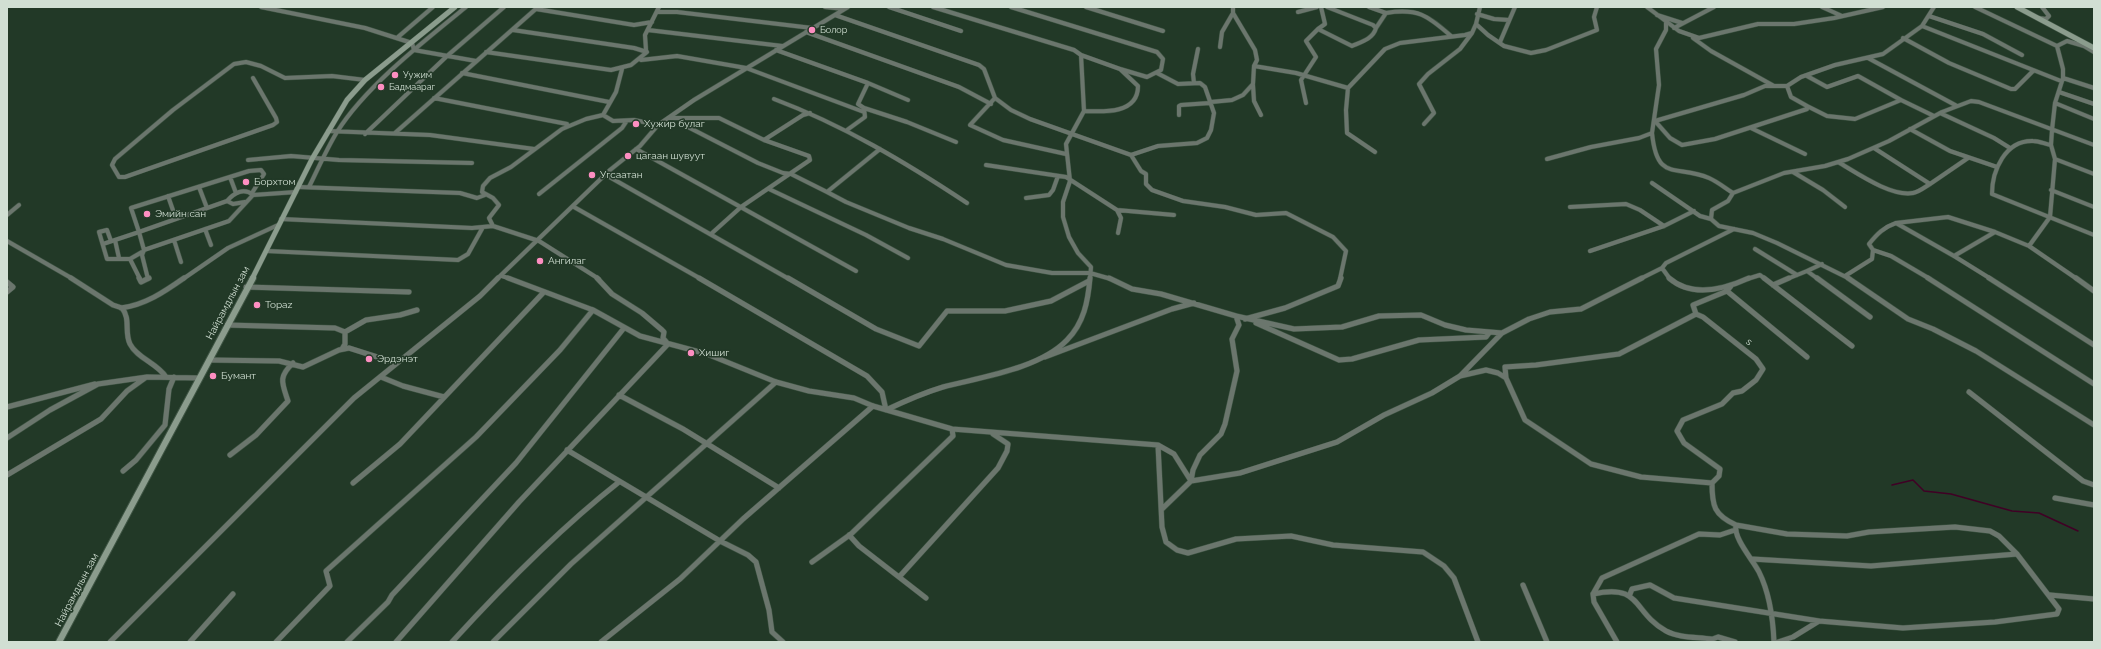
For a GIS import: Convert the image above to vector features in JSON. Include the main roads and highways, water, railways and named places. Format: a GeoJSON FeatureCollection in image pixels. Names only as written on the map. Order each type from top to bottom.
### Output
{"type":"FeatureCollection","features":[{"type":"Feature","properties":{"kind":"main road","name":"Найрамдлын зам"},"geometry":{"type":"LineString","coordinates":[[59,642],[200,378],[312,158],[328,131],[348,100],[365,80],[456,7]]}},
{"type":"Feature","properties":{"kind":"main road"},"geometry":{"type":"LineString","coordinates":[[2017,7],[2093,49]]}},
{"type":"Feature","properties":{"kind":"waterway"},"geometry":{"type":"LineString","coordinates":[[1892,485],[1913,480],[1924,491],[1951,494],[2012,511],[2039,513],[2078,531]]}},
{"type":"Feature","properties":{"kind":"place","name":"Болор"},"geometry":{"type":"Point","coordinates":[812,30]}},
{"type":"Feature","properties":{"kind":"place","name":"Уужим"},"geometry":{"type":"Point","coordinates":[395,75]}},
{"type":"Feature","properties":{"kind":"place","name":"Бадмаараг"},"geometry":{"type":"Point","coordinates":[381,87]}},
{"type":"Feature","properties":{"kind":"place","name":"Хужир булаг"},"geometry":{"type":"Point","coordinates":[636,124]}},
{"type":"Feature","properties":{"kind":"place","name":"цагаан шувуут"},"geometry":{"type":"Point","coordinates":[628,156]}},
{"type":"Feature","properties":{"kind":"place","name":"Угсаатан"},"geometry":{"type":"Point","coordinates":[592,175]}},
{"type":"Feature","properties":{"kind":"place","name":"Борхтом"},"geometry":{"type":"Point","coordinates":[246,182]}},
{"type":"Feature","properties":{"kind":"place","name":"Эмийн сан"},"geometry":{"type":"Point","coordinates":[147,214]}},
{"type":"Feature","properties":{"kind":"place","name":"Ангилаг"},"geometry":{"type":"Point","coordinates":[540,261]}},
{"type":"Feature","properties":{"kind":"place","name":"Topaz"},"geometry":{"type":"Point","coordinates":[257,305]}},
{"type":"Feature","properties":{"kind":"place","name":"Хишиг"},"geometry":{"type":"Point","coordinates":[691,353]}},
{"type":"Feature","properties":{"kind":"place","name":"Эрдэнэт"},"geometry":{"type":"Point","coordinates":[369,359]}},
{"type":"Feature","properties":{"kind":"place","name":"Бумант"},"geometry":{"type":"Point","coordinates":[213,376]}}]}
